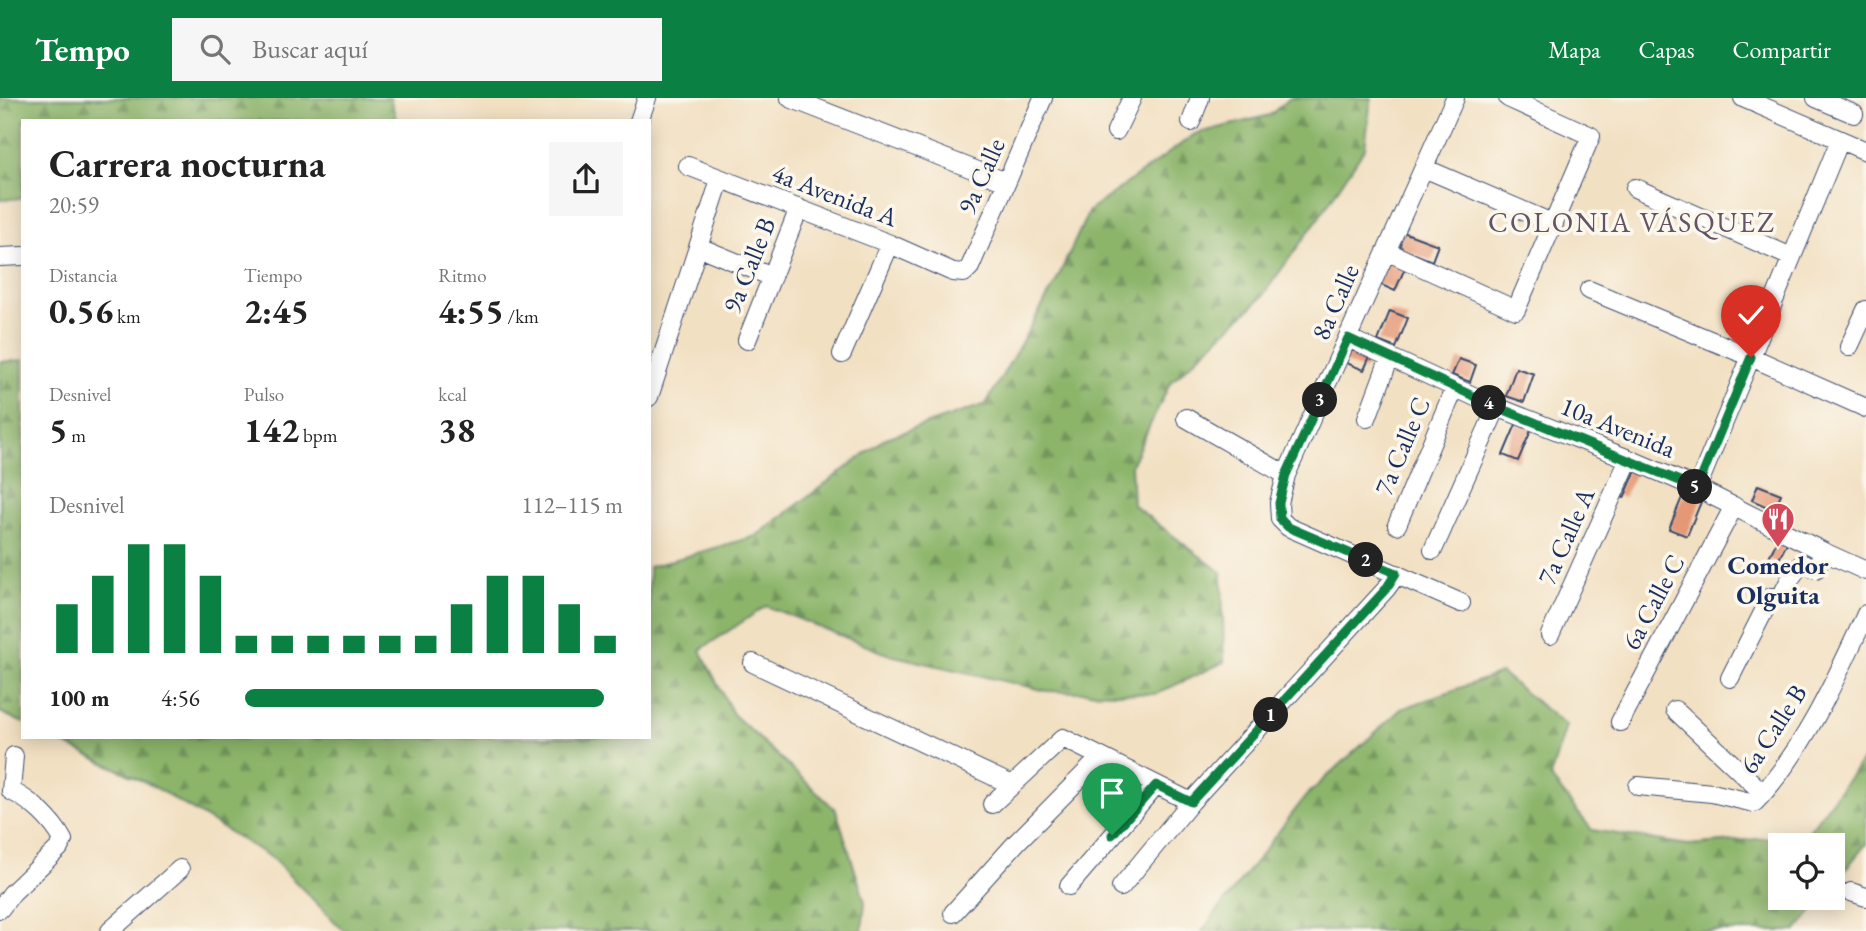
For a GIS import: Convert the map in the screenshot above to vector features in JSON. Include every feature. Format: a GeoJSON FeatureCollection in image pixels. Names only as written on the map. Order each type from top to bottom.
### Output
{"type":"FeatureCollection","features":[{"type":"Feature","properties":{"kind":"street"},"geometry":{"type":"LineString","coordinates":[[640,119],[647,98]]}},
{"type":"Feature","properties":{"kind":"street"},"geometry":{"type":"LineString","coordinates":[[790,98],[1006,182]]}},
{"type":"Feature","properties":{"kind":"street","name":"9a Calle"},"geometry":{"type":"LineString","coordinates":[[964,273],[970,267],[1044,98]]}},
{"type":"Feature","properties":{"kind":"street"},"geometry":{"type":"LineString","coordinates":[[1116,131],[1132,98]]}},
{"type":"Feature","properties":{"kind":"street"},"geometry":{"type":"LineString","coordinates":[[1191,122],[1200,98]]}},
{"type":"Feature","properties":{"kind":"street","name":"8a Calle"},"geometry":{"type":"LineString","coordinates":[[1396,573],[1288,527],[1280,519],[1279,503],[1286,475],[1455,98]]}},
{"type":"Feature","properties":{"kind":"street"},"geometry":{"type":"LineString","coordinates":[[1386,251],[1517,310],[1591,136],[1508,98]]}},
{"type":"Feature","properties":{"kind":"street"},"geometry":{"type":"LineString","coordinates":[[1744,98],[1866,151]]}},
{"type":"Feature","properties":{"kind":"street"},"geometry":{"type":"LineString","coordinates":[[1816,98],[1854,114]]}},
{"type":"Feature","properties":{"kind":"street"},"geometry":{"type":"LineString","coordinates":[[1697,488],[1840,140]]}},
{"type":"Feature","properties":{"kind":"street","name":"4a Avenida A"},"geometry":{"type":"LineString","coordinates":[[688,166],[890,244],[953,272],[964,273]]}},
{"type":"Feature","properties":{"kind":"street"},"geometry":{"type":"LineString","coordinates":[[1424,168],[1554,224]]}},
{"type":"Feature","properties":{"kind":"street"},"geometry":{"type":"LineString","coordinates":[[651,391],[720,180]]}},
{"type":"Feature","properties":{"kind":"street"},"geometry":{"type":"LineString","coordinates":[[1635,188],[1791,257]]}},
{"type":"Feature","properties":{"kind":"street","name":"9a Calle B"},"geometry":{"type":"LineString","coordinates":[[747,340],[799,208]]}},
{"type":"Feature","properties":{"kind":"street"},"geometry":{"type":"LineString","coordinates":[[842,354],[890,244]]}},
{"type":"Feature","properties":{"kind":"street"},"geometry":{"type":"LineString","coordinates":[[699,247],[772,277]]}},
{"type":"Feature","properties":{"kind":"street"},"geometry":{"type":"LineString","coordinates":[[0,257],[21,256]]}},
{"type":"Feature","properties":{"kind":"street"},"geometry":{"type":"LineString","coordinates":[[1589,290],[1866,408]]}},
{"type":"Feature","properties":{"kind":"street"},"geometry":{"type":"LineString","coordinates":[[1849,347],[1866,310]]}},
{"type":"Feature","properties":{"kind":"street","name":"10a Avenida"},"geometry":{"type":"LineString","coordinates":[[1348,338],[1497,407],[1697,488],[1866,571]]}},
{"type":"Feature","properties":{"kind":"street"},"geometry":{"type":"LineString","coordinates":[[1367,418],[1390,357]]}},
{"type":"Feature","properties":{"kind":"street","name":"7a Calle C"},"geometry":{"type":"LineString","coordinates":[[1397,525],[1455,387]]}},
{"type":"Feature","properties":{"kind":"street"},"geometry":{"type":"LineString","coordinates":[[1433,550],[1497,407]]}},
{"type":"Feature","properties":{"kind":"street"},"geometry":{"type":"LineString","coordinates":[[1186,418],[1286,475]]}},
{"type":"Feature","properties":{"kind":"street","name":"7a Calle A"},"geometry":{"type":"LineString","coordinates":[[1550,635],[1629,459]]}},
{"type":"Feature","properties":{"kind":"street","name":"6a Calle C"},"geometry":{"type":"LineString","coordinates":[[1620,722],[1734,506]]}},
{"type":"Feature","properties":{"kind":"street"},"geometry":{"type":"LineString","coordinates":[[1730,678],[1771,597],[1782,595],[1791,577],[1802,564],[1816,569],[1824,552]]}},
{"type":"Feature","properties":{"kind":"street"},"geometry":{"type":"LineString","coordinates":[[1121,887],[1191,802],[1386,589],[1396,573],[1461,603]]}},
{"type":"Feature","properties":{"kind":"street","name":"6a Calle B"},"geometry":{"type":"LineString","coordinates":[[1638,786],[1712,793],[1754,803],[1787,764],[1838,674],[1866,614]]}},
{"type":"Feature","properties":{"kind":"street"},"geometry":{"type":"LineString","coordinates":[[753,663],[1012,785]]}},
{"type":"Feature","properties":{"kind":"street"},"geometry":{"type":"LineString","coordinates":[[1675,710],[1763,793]]}},
{"type":"Feature","properties":{"kind":"street"},"geometry":{"type":"LineString","coordinates":[[992,804],[1063,738],[1191,802]]}},
{"type":"Feature","properties":{"kind":"street"},"geometry":{"type":"LineString","coordinates":[[0,909],[12,893],[59,848],[62,840],[57,829],[24,797],[6,789],[14,756]]}},
{"type":"Feature","properties":{"kind":"street"},"geometry":{"type":"LineString","coordinates":[[953,914],[1017,842],[1101,757]]}},
{"type":"Feature","properties":{"kind":"street"},"geometry":{"type":"LineString","coordinates":[[1069,886],[1156,785]]}},
{"type":"Feature","properties":{"kind":"street"},"geometry":{"type":"LineString","coordinates":[[110,931],[180,869]]}},
{"type":"Feature","properties":{"kind":"green space"},"geometry":{"type":"Polygon","coordinates":[[[0,98],[390,98],[396,119],[21,119],[21,198],[0,200],[0,98]]]}},
{"type":"Feature","properties":{"kind":"green space"},"geometry":{"type":"Polygon","coordinates":[[[1290,98],[1371,98],[1365,148],[1260,299],[1170,383],[1131,465],[1133,505],[1222,573],[1224,662],[1156,694],[1047,691],[890,655],[766,606],[700,650],[733,714],[836,810],[865,902],[862,931],[344,931],[272,858],[151,785],[54,739],[651,739],[651,566],[756,536],[886,438],[986,404],[1055,284],[1089,211],[1195,134],[1270,115],[1290,98]]]}},
{"type":"Feature","properties":{"kind":"green space"},"geometry":{"type":"Polygon","coordinates":[[[21,360],[21,722],[0,712],[0,362],[21,360]]]}},
{"type":"Feature","properties":{"kind":"green space"},"geometry":{"type":"Polygon","coordinates":[[[1501,673],[1566,726],[1550,777],[1592,830],[1688,845],[1768,838],[1768,910],[1813,910],[1796,931],[1202,931],[1306,796],[1401,709],[1501,673]]]}},
{"type":"Feature","properties":{"kind":"green space"},"geometry":{"type":"Polygon","coordinates":[[[1866,755],[1866,844],[1845,870],[1845,833],[1808,833],[1866,755]]]}},
{"type":"Feature","properties":{"kind":"building"},"geometry":{"type":"Polygon","coordinates":[[[1403,232],[1438,245],[1432,261],[1402,249],[1400,240],[1403,232]]]}},
{"type":"Feature","properties":{"kind":"building"},"geometry":{"type":"Polygon","coordinates":[[[1387,260],[1405,268],[1395,291],[1377,283],[1387,260]]]}},
{"type":"Feature","properties":{"kind":"building"},"geometry":{"type":"Polygon","coordinates":[[[1390,311],[1408,318],[1396,348],[1378,341],[1390,311]]]}},
{"type":"Feature","properties":{"kind":"building"},"geometry":{"type":"Polygon","coordinates":[[[1348,345],[1371,354],[1364,370],[1341,361],[1348,345]]]}},
{"type":"Feature","properties":{"kind":"building"},"geometry":{"type":"Polygon","coordinates":[[[1459,359],[1476,365],[1470,382],[1452,375],[1459,359]]]}},
{"type":"Feature","properties":{"kind":"building"},"geometry":{"type":"Polygon","coordinates":[[[1516,368],[1534,374],[1524,402],[1506,396],[1516,368]]]}},
{"type":"Feature","properties":{"kind":"building"},"geometry":{"type":"Polygon","coordinates":[[[1517,422],[1532,428],[1518,461],[1503,455],[1517,422]]]}},
{"type":"Feature","properties":{"kind":"building"},"geometry":{"type":"Polygon","coordinates":[[[1629,464],[1637,468],[1624,498],[1616,495],[1629,464]]]}},
{"type":"Feature","properties":{"kind":"building"},"geometry":{"type":"Polygon","coordinates":[[[1758,485],[1781,494],[1774,510],[1752,500],[1758,485]]]}},
{"type":"Feature","properties":{"kind":"building"},"geometry":{"type":"Polygon","coordinates":[[[1685,490],[1703,497],[1687,536],[1669,529],[1685,490]]]}},
{"type":"Feature","properties":{"kind":"building","name":"Comedor Olguita"},"geometry":{"type":"Polygon","coordinates":[[[1780,535],[1789,539],[1777,563],[1768,559],[1780,535]]]}},
{"type":"Feature","properties":{"kind":"place","name":"Comedor Olguita"},"geometry":{"type":"Point","coordinates":[1778,549]}},
{"type":"Feature","properties":{"kind":"district","name":"COLONIA VÁSQUEZ"},"geometry":{"type":"Point","coordinates":[1632,222]}},
{"type":"Feature","properties":{"kind":"route"},"geometry":{"type":"LineString","coordinates":[[1112,835],[1156,785],[1191,802],[1386,589],[1396,573],[1288,527],[1280,519],[1279,503],[1286,475],[1348,338],[1497,407],[1697,488],[1751,357]]}}]}
